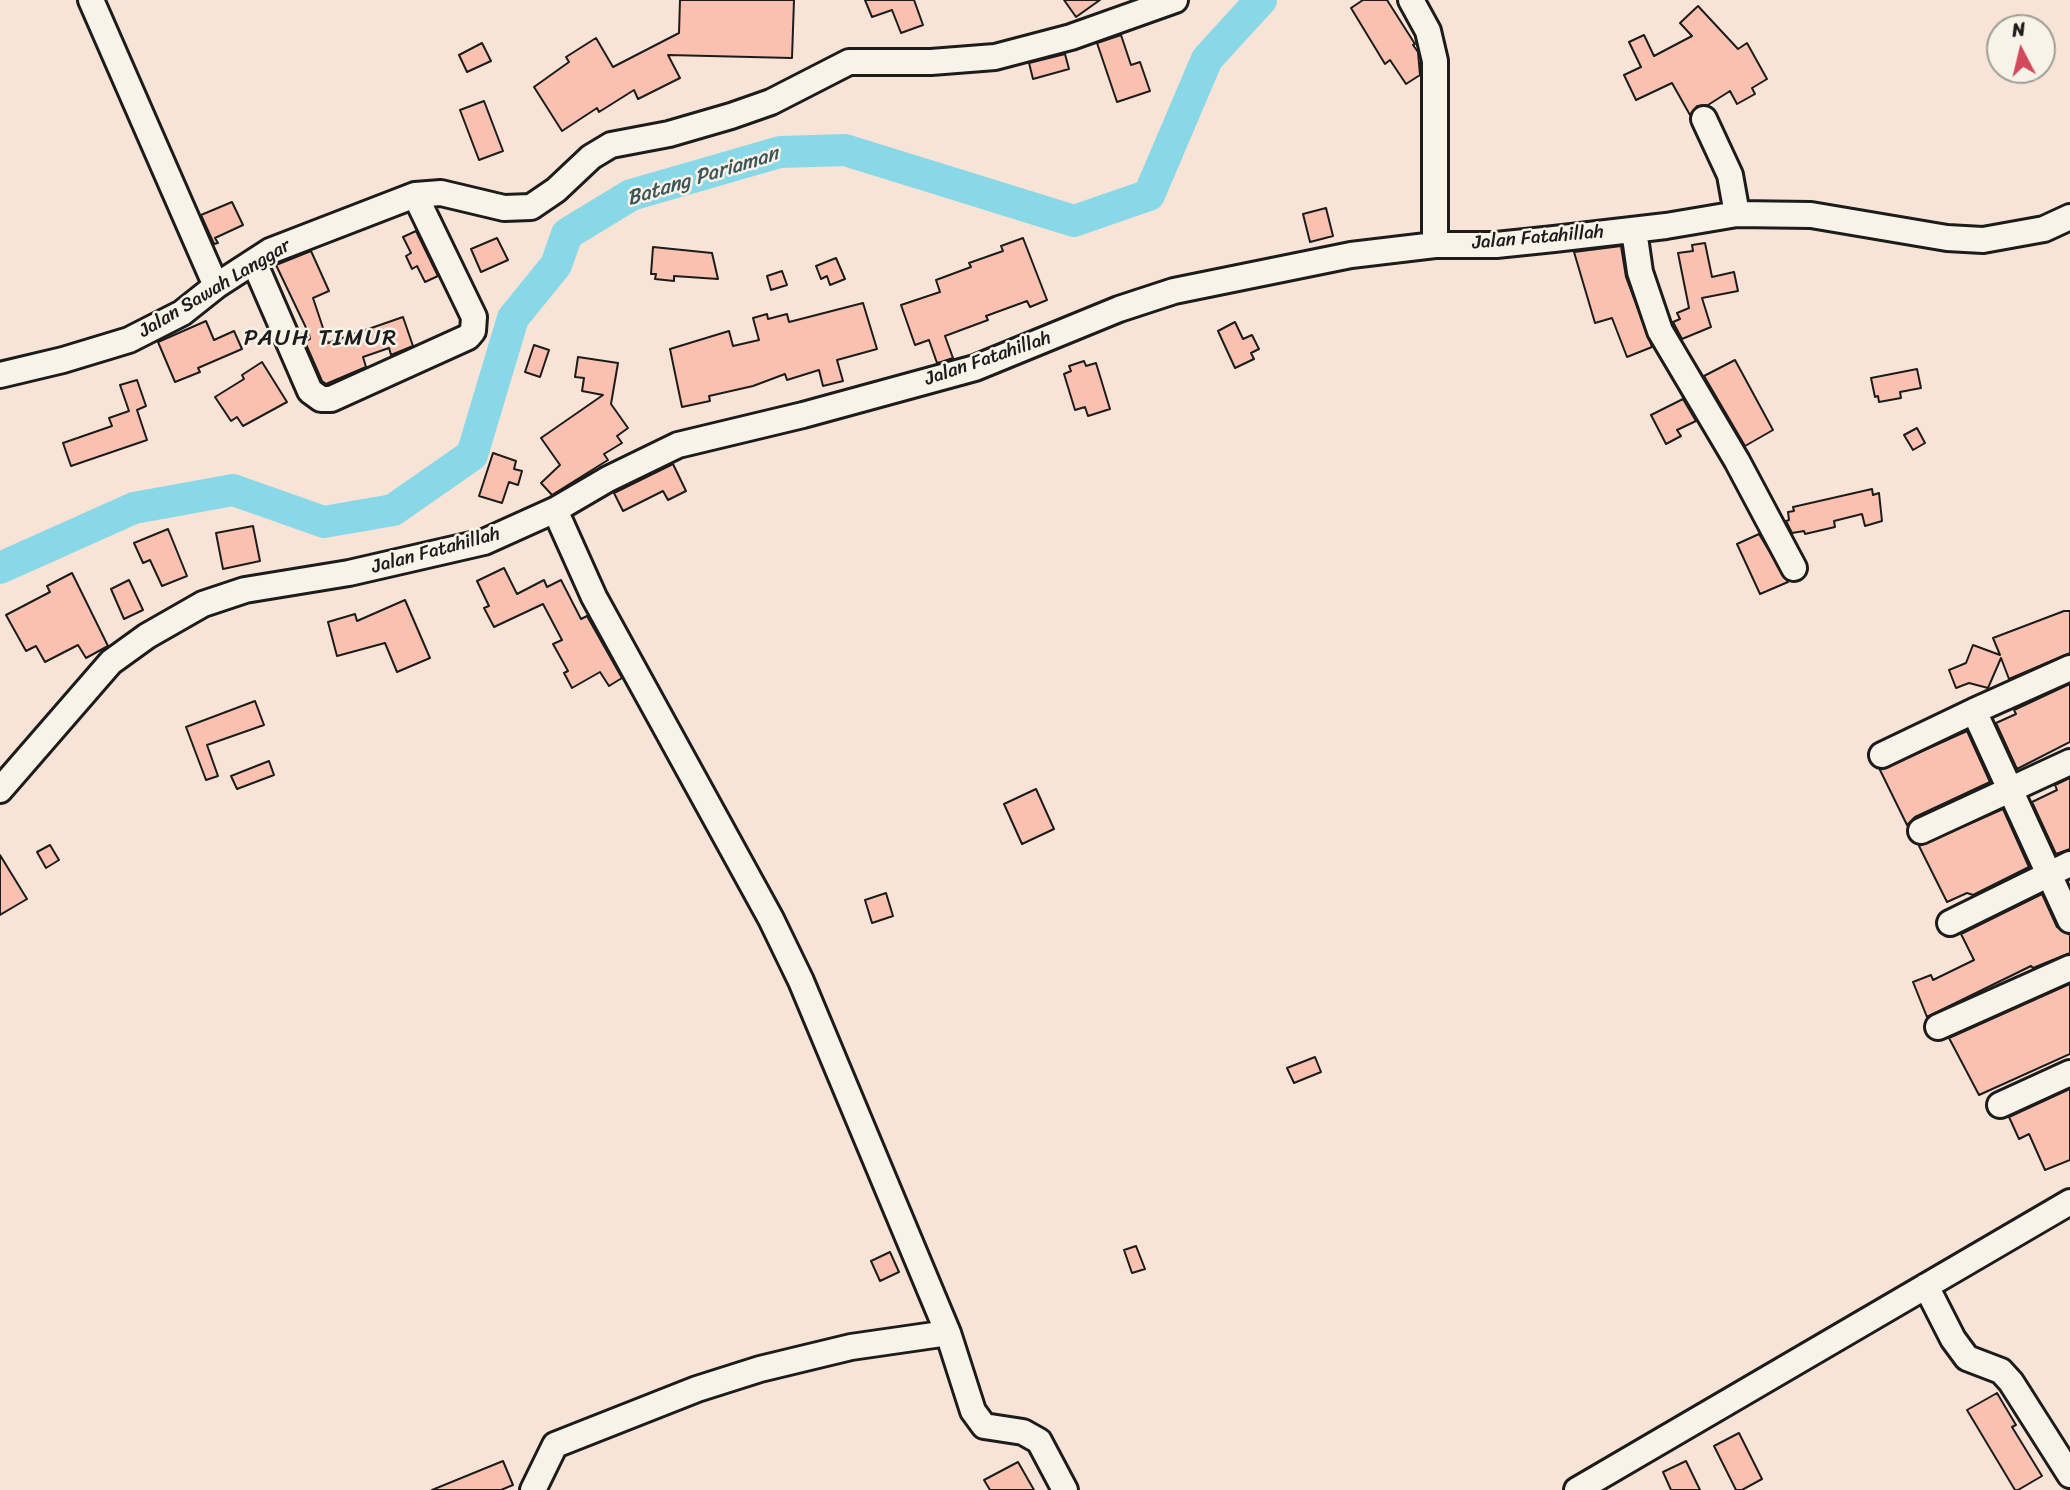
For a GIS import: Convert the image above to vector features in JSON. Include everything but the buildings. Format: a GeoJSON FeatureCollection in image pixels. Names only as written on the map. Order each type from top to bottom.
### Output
{"type":"FeatureCollection","features":[{"type":"Feature","properties":{"kind":"street"},"geometry":{"type":"LineString","coordinates":[[91,0],[216,286]]}},
{"type":"Feature","properties":{"kind":"street","name":"Jalan Sawah Langgar"},"geometry":{"type":"LineString","coordinates":[[0,374],[63,360],[129,340],[182,313],[216,286],[286,244],[415,195],[441,193],[504,208],[531,207],[556,190],[591,157],[611,145],[669,134],[731,116],[771,102],[849,62],[931,62],[995,57],[1070,37],[1175,0]]}},
{"type":"Feature","properties":{"kind":"street"},"geometry":{"type":"LineString","coordinates":[[1411,0],[1428,31],[1435,61],[1435,245]]}},
{"type":"Feature","properties":{"kind":"street"},"geometry":{"type":"LineString","coordinates":[[1704,119],[1730,174],[1737,214]]}},
{"type":"Feature","properties":{"kind":"street"},"geometry":{"type":"LineString","coordinates":[[254,262],[310,391],[321,399],[331,399],[468,337],[473,331],[474,317],[415,195]]}},
{"type":"Feature","properties":{"kind":"street","name":"Jalan Fatahillah"},"geometry":{"type":"LineString","coordinates":[[0,790],[111,662],[131,646],[203,604],[245,590],[349,573],[460,548],[503,534],[555,510],[608,479],[678,445],[803,415],[975,368],[1119,309],[1174,291],[1351,255],[1435,245],[1496,244],[1634,230],[1737,214],[1811,215],[1961,240],[1983,240],[2043,229],[2070,217]]}},
{"type":"Feature","properties":{"kind":"street"},"geometry":{"type":"LineString","coordinates":[[1634,230],[1644,290],[1660,331],[1737,461],[1794,568]]}},
{"type":"Feature","properties":{"kind":"street"},"geometry":{"type":"LineString","coordinates":[[555,510],[594,597],[771,919],[801,981],[948,1333],[979,1422],[990,1429],[1033,1435],[1039,1441],[1065,1490]]}},
{"type":"Feature","properties":{"kind":"street"},"geometry":{"type":"LineString","coordinates":[[1882,755],[2070,668]]}},
{"type":"Feature","properties":{"kind":"street"},"geometry":{"type":"LineString","coordinates":[[1974,711],[2009,789],[2059,869],[2070,920]]}},
{"type":"Feature","properties":{"kind":"street"},"geometry":{"type":"LineString","coordinates":[[1921,831],[2070,762]]}},
{"type":"Feature","properties":{"kind":"street"},"geometry":{"type":"LineString","coordinates":[[1950,923],[2059,869]]}},
{"type":"Feature","properties":{"kind":"street"},"geometry":{"type":"LineString","coordinates":[[1938,1027],[2070,968]]}},
{"type":"Feature","properties":{"kind":"street"},"geometry":{"type":"LineString","coordinates":[[2000,1105],[2070,1073]]}},
{"type":"Feature","properties":{"kind":"street"},"geometry":{"type":"LineString","coordinates":[[1577,1490],[2070,1202]]}},
{"type":"Feature","properties":{"kind":"street"},"geometry":{"type":"LineString","coordinates":[[1926,1286],[1960,1349],[1975,1363],[1993,1367],[2006,1376],[2070,1475]]}},
{"type":"Feature","properties":{"kind":"street"},"geometry":{"type":"LineString","coordinates":[[533,1490],[555,1445],[648,1407],[760,1369],[851,1347],[948,1333]]}},
{"type":"Feature","properties":{"kind":"waterway","name":"Batang Pariaman"},"geometry":{"type":"LineString","coordinates":[[0,568],[134,508],[233,490],[324,522],[393,510],[472,455],[513,318],[556,265],[567,234],[631,195],[780,152],[845,150],[1074,221],[1149,195],[1207,59],[1261,0]]}},
{"type":"Feature","properties":{"kind":"district","name":"PAUH TIMUR"},"geometry":{"type":"Point","coordinates":[321,339]}}]}
